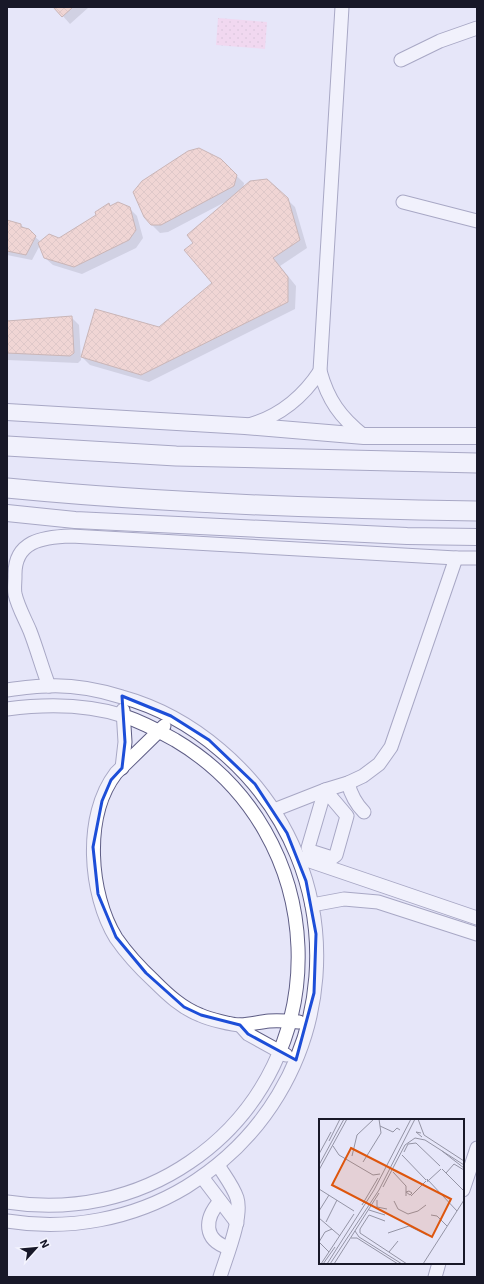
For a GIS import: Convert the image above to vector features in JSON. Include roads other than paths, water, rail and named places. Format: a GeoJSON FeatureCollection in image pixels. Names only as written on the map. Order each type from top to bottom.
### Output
{"type":"FeatureCollection","features":[{"type":"Feature","properties":{"kind":"main road"},"geometry":{"type":"LineString","coordinates":[[7,446],[176,456],[477,463]]}},
{"type":"Feature","properties":{"kind":"main road"},"geometry":{"type":"LineString","coordinates":[[7,488],[201,502],[395,510],[477,511]]}},
{"type":"Feature","properties":{"kind":"street"},"geometry":{"type":"LineString","coordinates":[[342,7],[320,371],[331,401],[351,426],[364,436]]}},
{"type":"Feature","properties":{"kind":"street"},"geometry":{"type":"LineString","coordinates":[[401,60],[440,41],[477,28]]}},
{"type":"Feature","properties":{"kind":"street"},"geometry":{"type":"LineString","coordinates":[[403,202],[477,221]]}},
{"type":"Feature","properties":{"kind":"street"},"geometry":{"type":"LineString","coordinates":[[245,426],[258,422],[284,410],[305,392],[320,371]]}},
{"type":"Feature","properties":{"kind":"street"},"geometry":{"type":"LineString","coordinates":[[7,412],[245,426],[364,436],[477,436]]}},
{"type":"Feature","properties":{"kind":"street"},"geometry":{"type":"LineString","coordinates":[[7,514],[75,520],[391,535],[477,537]]}},
{"type":"Feature","properties":{"kind":"street"},"geometry":{"type":"LineString","coordinates":[[49,686],[15,594],[15,568],[17,559],[24,548],[37,540],[50,537],[71,536],[477,558]]}},
{"type":"Feature","properties":{"kind":"street"},"geometry":{"type":"LineString","coordinates":[[274,810],[325,790],[348,783],[363,776],[380,764],[391,747],[456,558]]}},
{"type":"Feature","properties":{"kind":"street"},"geometry":{"type":"LineString","coordinates":[[7,690],[49,686],[86,689],[122,696],[145,704],[171,716],[209,740],[234,761],[255,784],[274,810],[298,857],[312,905],[316,934],[317,964],[309,1022],[296,1060],[282,1090],[264,1117],[242,1143],[218,1165],[175,1194],[147,1207],[117,1216],[87,1222],[56,1225],[24,1224],[7,1221]]}},
{"type":"Feature","properties":{"kind":"street"},"geometry":{"type":"LineString","coordinates":[[122,696],[125,742],[122,768]]}},
{"type":"Feature","properties":{"kind":"street"},"geometry":{"type":"LineString","coordinates":[[7,709],[36,706],[65,706],[123,716],[159,731],[187,748],[212,767],[234,788],[254,813],[270,840],[282,868],[292,898],[297,928],[299,959],[297,983],[290,1021],[280,1052],[261,1088],[248,1108],[227,1132],[203,1153],[177,1171],[148,1186],[118,1196],[87,1203],[55,1206],[7,1202]]}},
{"type":"Feature","properties":{"kind":"street"},"geometry":{"type":"LineString","coordinates":[[171,716],[159,731],[111,780],[102,801],[96,824],[93,847],[94,870],[98,894],[108,920],[116,937],[130,956],[166,993],[184,1007],[201,1015],[240,1025],[270,1021],[309,1022]]}},
{"type":"Feature","properties":{"kind":"street"},"geometry":{"type":"LineString","coordinates":[[348,783],[350,793],[355,803],[364,812]]}},
{"type":"Feature","properties":{"kind":"street"},"geometry":{"type":"LineString","coordinates":[[325,790],[347,816],[336,855],[332,858],[310,851],[308,848],[325,790]]}},
{"type":"Feature","properties":{"kind":"street"},"geometry":{"type":"LineString","coordinates":[[298,857],[477,918]]}},
{"type":"Feature","properties":{"kind":"street"},"geometry":{"type":"LineString","coordinates":[[312,905],[344,899],[378,902],[477,934]]}},
{"type":"Feature","properties":{"kind":"street"},"geometry":{"type":"LineString","coordinates":[[240,1025],[248,1034],[296,1060]]}},
{"type":"Feature","properties":{"kind":"street"},"geometry":{"type":"LineString","coordinates":[[464,1187],[477,1148]]}},
{"type":"Feature","properties":{"kind":"street"},"geometry":{"type":"LineString","coordinates":[[218,1165],[237,1198],[238,1210],[237,1223],[220,1277]]}},
{"type":"Feature","properties":{"kind":"street"},"geometry":{"type":"LineString","coordinates":[[202,1177],[237,1223]]}},
{"type":"Feature","properties":{"kind":"street"},"geometry":{"type":"LineString","coordinates":[[220,1201],[209,1218],[209,1231],[217,1242],[222,1246],[229,1248]]}},
{"type":"Feature","properties":{"kind":"street"},"geometry":{"type":"LineString","coordinates":[[435,1277],[439,1264]]}}]}
